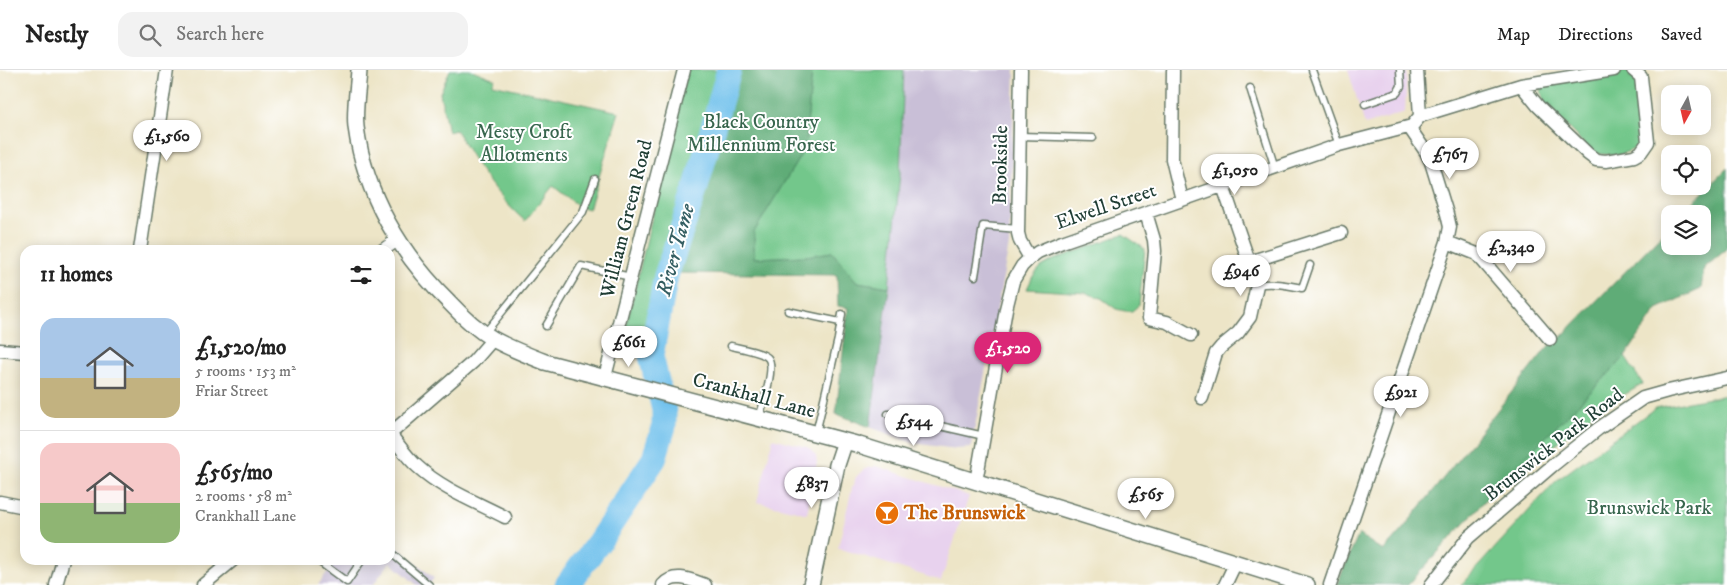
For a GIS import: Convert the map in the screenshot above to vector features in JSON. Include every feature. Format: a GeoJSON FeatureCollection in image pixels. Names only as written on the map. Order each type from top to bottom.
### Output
{"type":"FeatureCollection","features":[{"type":"Feature","properties":{"kind":"street"},"geometry":{"type":"LineString","coordinates":[[141,245],[166,70]]}},
{"type":"Feature","properties":{"kind":"street","name":"Crankhall Lane"},"geometry":{"type":"LineString","coordinates":[[359,70],[356,126],[360,148],[374,194],[397,240],[434,287],[457,311],[489,336],[545,362],[845,441],[1235,564],[1308,585]]}},
{"type":"Feature","properties":{"kind":"street","name":"William Green Road"},"geometry":{"type":"LineString","coordinates":[[605,377],[684,70]]}},
{"type":"Feature","properties":{"kind":"street","name":"Brookside"},"geometry":{"type":"LineString","coordinates":[[1022,70],[1018,229],[1020,241],[1030,258]]}},
{"type":"Feature","properties":{"kind":"street"},"geometry":{"type":"LineString","coordinates":[[1173,70],[1172,159],[1182,200]]}},
{"type":"Feature","properties":{"kind":"street"},"geometry":{"type":"LineString","coordinates":[[1417,70],[1420,116]]}},
{"type":"Feature","properties":{"kind":"street"},"geometry":{"type":"LineString","coordinates":[[1330,585],[1447,242],[1450,227],[1431,162],[1409,127],[1420,116],[1522,85],[1614,70]]}},
{"type":"Feature","properties":{"kind":"street"},"geometry":{"type":"LineString","coordinates":[[1522,85],[1538,106],[1588,154],[1596,160],[1606,161],[1634,156],[1641,152],[1648,142],[1641,77],[1633,70]]}},
{"type":"Feature","properties":{"kind":"street","name":"Elwell Street"},"geometry":{"type":"LineString","coordinates":[[1030,258],[1038,252],[1062,242],[1339,145],[1409,127]]}},
{"type":"Feature","properties":{"kind":"street"},"geometry":{"type":"LineString","coordinates":[[1202,398],[1216,353],[1238,333],[1250,317],[1257,285],[1223,186]]}},
{"type":"Feature","properties":{"kind":"street"},"geometry":{"type":"LineString","coordinates":[[1146,213],[1154,240],[1155,251],[1149,318],[1167,322],[1191,335]]}},
{"type":"Feature","properties":{"kind":"street"},"geometry":{"type":"LineString","coordinates":[[1249,262],[1341,233]]}},
{"type":"Feature","properties":{"kind":"street"},"geometry":{"type":"LineString","coordinates":[[390,245],[397,240]]}},
{"type":"Feature","properties":{"kind":"street"},"geometry":{"type":"LineString","coordinates":[[1447,242],[1477,254],[1550,339]]}},
{"type":"Feature","properties":{"kind":"street"},"geometry":{"type":"LineString","coordinates":[[976,482],[1010,292],[1017,273],[1030,258]]}},
{"type":"Feature","properties":{"kind":"street"},"geometry":{"type":"LineString","coordinates":[[395,430],[473,362],[489,336]]}},
{"type":"Feature","properties":{"kind":"street"},"geometry":{"type":"LineString","coordinates":[[0,350],[20,352]]}},
{"type":"Feature","properties":{"kind":"street","name":"Brunswick Park Road"},"geometry":{"type":"LineString","coordinates":[[1431,585],[1468,538],[1598,428],[1643,398],[1668,390],[1727,378]]}},
{"type":"Feature","properties":{"kind":"street"},"geometry":{"type":"LineString","coordinates":[[395,440],[416,465],[437,482],[505,517]]}},
{"type":"Feature","properties":{"kind":"street"},"geometry":{"type":"LineString","coordinates":[[811,585],[837,465],[845,441]]}},
{"type":"Feature","properties":{"kind":"street"},"geometry":{"type":"LineString","coordinates":[[0,502],[20,506]]}},
{"type":"Feature","properties":{"kind":"street"},"geometry":{"type":"LineString","coordinates":[[1225,585],[1235,564]]}},
{"type":"Feature","properties":{"kind":"street"},"geometry":{"type":"LineString","coordinates":[[56,585],[62,565]]}},
{"type":"Feature","properties":{"kind":"street"},"geometry":{"type":"LineString","coordinates":[[203,585],[227,565]]}},
{"type":"Feature","properties":{"kind":"street"},"geometry":{"type":"LineString","coordinates":[[662,585],[667,580],[685,578],[705,585]]}},
{"type":"Feature","properties":{"kind":"lane"},"geometry":{"type":"LineString","coordinates":[[1312,70],[1339,145]]}},
{"type":"Feature","properties":{"kind":"lane"},"geometry":{"type":"LineString","coordinates":[[1365,104],[1397,93],[1401,86],[1400,70]]}},
{"type":"Feature","properties":{"kind":"lane"},"geometry":{"type":"LineString","coordinates":[[1250,88],[1275,168]]}},
{"type":"Feature","properties":{"kind":"lane"},"geometry":{"type":"LineString","coordinates":[[1020,136],[1093,138]]}},
{"type":"Feature","properties":{"kind":"lane"},"geometry":{"type":"LineString","coordinates":[[489,336],[583,212],[594,179]]}},
{"type":"Feature","properties":{"kind":"lane"},"geometry":{"type":"LineString","coordinates":[[974,276],[983,226],[1018,229]]}},
{"type":"Feature","properties":{"kind":"lane"},"geometry":{"type":"LineString","coordinates":[[1257,285],[1273,284],[1302,288],[1310,265]]}},
{"type":"Feature","properties":{"kind":"lane"},"geometry":{"type":"LineString","coordinates":[[546,326],[581,266],[631,277]]}},
{"type":"Feature","properties":{"kind":"lane"},"geometry":{"type":"LineString","coordinates":[[788,311],[840,322]]}},
{"type":"Feature","properties":{"kind":"lane"},"geometry":{"type":"LineString","coordinates":[[816,433],[842,314]]}},
{"type":"Feature","properties":{"kind":"lane"},"geometry":{"type":"LineString","coordinates":[[731,346],[759,353],[767,356],[770,360],[769,380],[759,418]]}},
{"type":"Feature","properties":{"kind":"lane"},"geometry":{"type":"LineString","coordinates":[[888,414],[984,436]]}},
{"type":"Feature","properties":{"kind":"lane"},"geometry":{"type":"LineString","coordinates":[[395,556],[429,585]]}},
{"type":"Feature","properties":{"kind":"lane"},"geometry":{"type":"LineString","coordinates":[[323,565],[346,583],[359,565]]}},
{"type":"Feature","properties":{"kind":"shaded area"},"geometry":{"type":"Polygon","coordinates":[[[904,70],[1015,70],[1009,245],[971,448],[956,449],[913,443],[870,427],[889,287],[900,173],[904,70]]]}},
{"type":"Feature","properties":{"kind":"shaded area"},"geometry":{"type":"Polygon","coordinates":[[[1348,70],[1407,70],[1405,112],[1365,125],[1348,70]]]}},
{"type":"Feature","properties":{"kind":"shaded area"},"geometry":{"type":"Polygon","coordinates":[[[773,438],[807,447],[816,456],[817,462],[807,514],[757,502],[773,438]]]}},
{"type":"Feature","properties":{"kind":"shaded area"},"geometry":{"type":"Polygon","coordinates":[[[876,466],[969,496],[941,581],[838,548],[856,477],[864,469],[876,466]]]}},
{"type":"Feature","properties":{"kind":"shaded area"},"geometry":{"type":"Polygon","coordinates":[[[395,545],[434,578],[429,585],[417,585],[394,565],[395,545]]]}},
{"type":"Feature","properties":{"kind":"shaded area"},"geometry":{"type":"Polygon","coordinates":[[[332,565],[388,565],[373,585],[318,585],[332,565]]]}},
{"type":"Feature","properties":{"kind":"green space","name":"Mesty Croft Allotments"},"geometry":{"type":"Polygon","coordinates":[[[450,70],[472,70],[495,79],[492,84],[619,112],[589,209],[580,207],[553,186],[525,221],[514,211],[487,179],[456,130],[448,132],[440,93],[450,70]]]}},
{"type":"Feature","properties":{"kind":"green space"},"geometry":{"type":"Polygon","coordinates":[[[687,70],[718,70],[668,239],[655,288],[642,354],[619,356],[687,70]]]}},
{"type":"Feature","properties":{"kind":"green space","name":"Black Country Millennium Forest"},"geometry":{"type":"Polygon","coordinates":[[[734,70],[812,70],[805,148],[754,232],[754,258],[807,256],[832,252],[857,282],[889,287],[870,427],[836,414],[848,308],[838,306],[837,275],[675,273],[734,70]]]}},
{"type":"Feature","properties":{"kind":"green space"},"geometry":{"type":"Polygon","coordinates":[[[812,70],[904,70],[900,173],[889,287],[857,282],[832,252],[807,256],[754,258],[754,232],[805,148],[812,70]]]}},
{"type":"Feature","properties":{"kind":"green space"},"geometry":{"type":"Polygon","coordinates":[[[1630,71],[1638,82],[1642,134],[1639,147],[1619,155],[1599,154],[1587,147],[1545,105],[1541,91],[1547,83],[1630,71]]]}},
{"type":"Feature","properties":{"kind":"green space"},"geometry":{"type":"Polygon","coordinates":[[[1727,168],[1727,249],[1704,268],[1701,289],[1657,309],[1625,357],[1514,469],[1408,585],[1337,584],[1359,534],[1383,551],[1402,530],[1546,349],[1561,337],[1661,235],[1661,255],[1711,255],[1711,205],[1691,205],[1701,195],[1711,195],[1711,184],[1727,168]]]}},
{"type":"Feature","properties":{"kind":"green space"},"geometry":{"type":"Polygon","coordinates":[[[1123,234],[1145,249],[1139,305],[1132,311],[1116,309],[1101,298],[1086,293],[1027,289],[1033,276],[1041,267],[1053,260],[1123,234]]]}},
{"type":"Feature","properties":{"kind":"green space"},"geometry":{"type":"Polygon","coordinates":[[[1625,357],[1643,384],[1594,412],[1518,476],[1514,469],[1625,357]]]}},
{"type":"Feature","properties":{"kind":"green space","name":"Brunswick Park"},"geometry":{"type":"Polygon","coordinates":[[[1727,395],[1727,585],[1461,585],[1556,481],[1655,408],[1727,395]]]}},
{"type":"Feature","properties":{"kind":"waterway","name":"River Tame"},"geometry":{"type":"LineString","coordinates":[[567,585],[599,542],[654,459],[664,426],[664,410],[651,356],[666,276],[696,187],[729,70]]}},
{"type":"Feature","properties":{"kind":"place","name":"The Brunswick"},"geometry":{"type":"Point","coordinates":[887,513]}}]}
